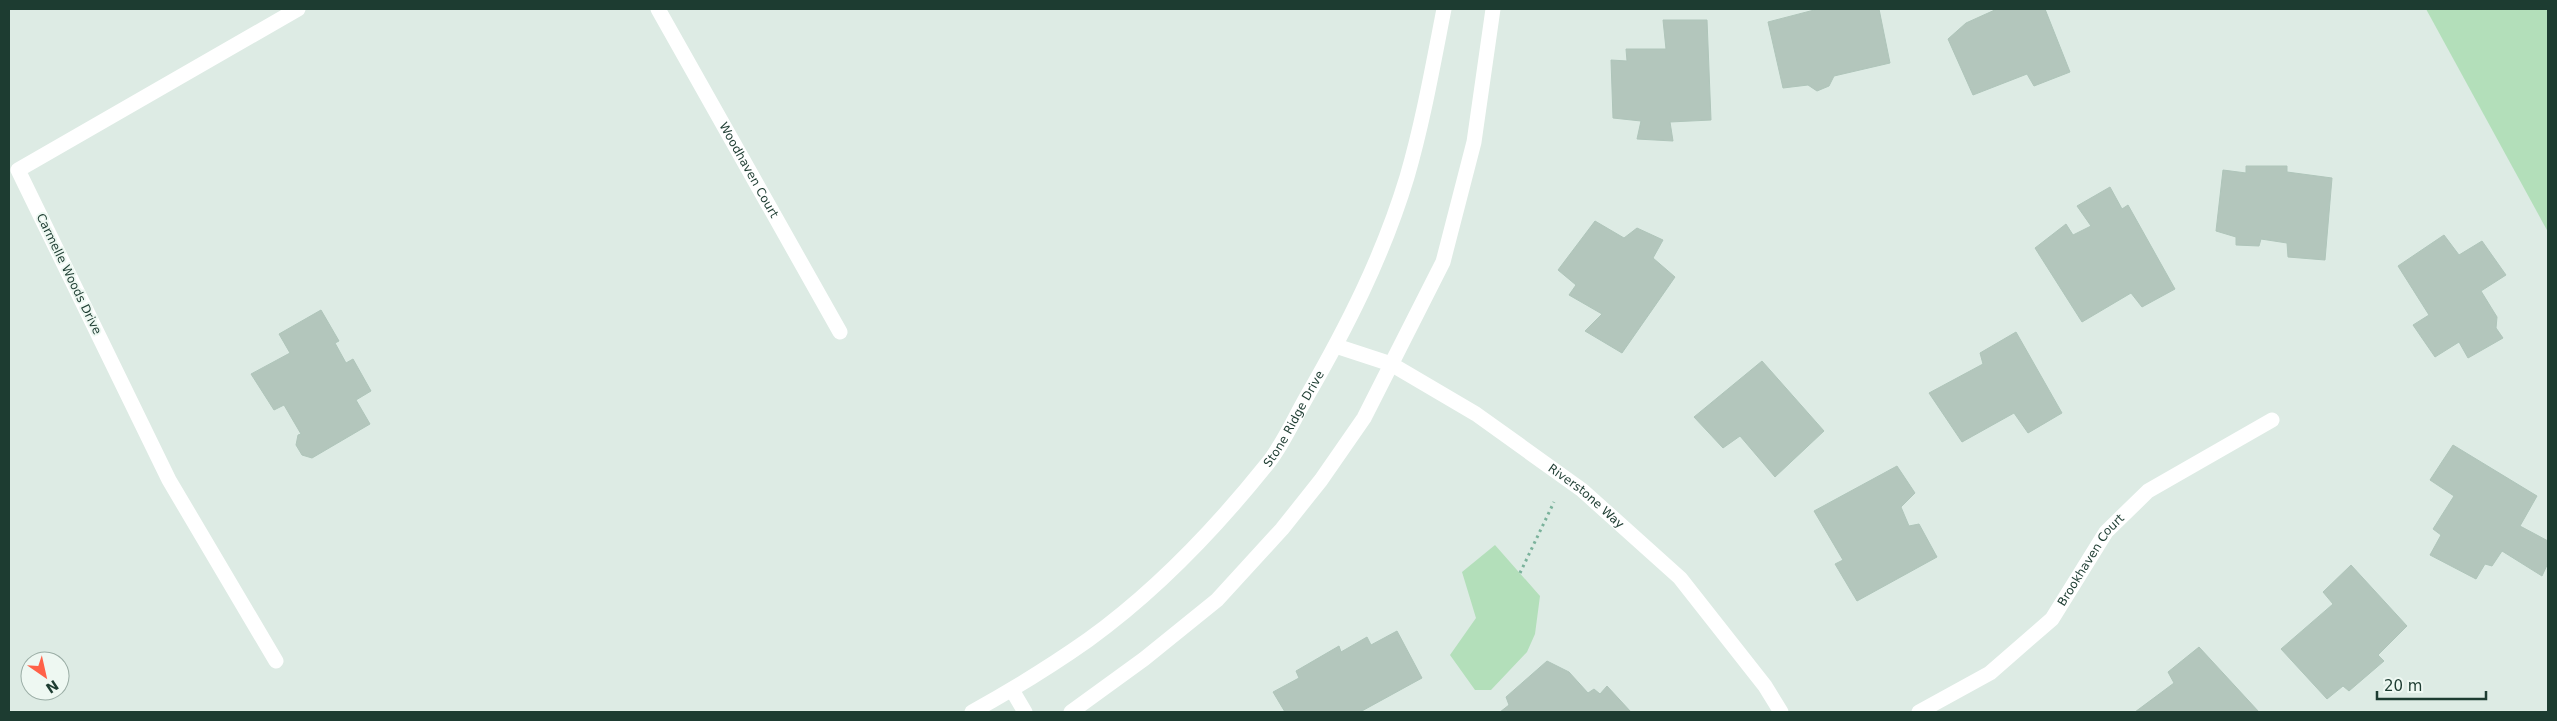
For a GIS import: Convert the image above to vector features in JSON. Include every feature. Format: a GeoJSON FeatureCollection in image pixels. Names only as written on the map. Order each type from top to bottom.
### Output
{"type":"FeatureCollection","features":[{"type":"Feature","properties":{"kind":"street","name":"Carmelle Woods Drive"},"geometry":{"type":"LineString","coordinates":[[276,661],[169,480],[18,170],[298,9]]}},
{"type":"Feature","properties":{"kind":"street","name":"Woodhaven Court"},"geometry":{"type":"LineString","coordinates":[[658,9],[840,332]]}},
{"type":"Feature","properties":{"kind":"street","name":"Stone Ridge Drive"},"geometry":{"type":"LineString","coordinates":[[972,712],[1012,690],[1089,639],[1143,596],[1192,549],[1269,461],[1336,346],[1373,274],[1404,186],[1419,134],[1444,9]]}},
{"type":"Feature","properties":{"kind":"street"},"geometry":{"type":"LineString","coordinates":[[1072,712],[1137,665],[1217,600],[1282,529],[1321,480],[1364,418],[1443,262],[1474,142],[1493,9]]}},
{"type":"Feature","properties":{"kind":"street","name":"Riverstone Way"},"geometry":{"type":"LineString","coordinates":[[1336,346],[1391,364],[1476,414],[1582,490],[1680,578],[1765,686],[1782,712]]}},
{"type":"Feature","properties":{"kind":"street","name":"Brookhaven Court"},"geometry":{"type":"LineString","coordinates":[[1919,712],[1990,674],[2052,619],[2106,532],[2148,491],[2272,420]]}},
{"type":"Feature","properties":{"kind":"street"},"geometry":{"type":"LineString","coordinates":[[1012,690],[1025,712]]}},
{"type":"Feature","properties":{"kind":"path"},"geometry":{"type":"LineString","coordinates":[[1520,572],[1566,479]]}},
{"type":"Feature","properties":{"kind":"green space"},"geometry":{"type":"Polygon","coordinates":[[[2426,9],[2548,9],[2548,232],[2426,9]]]}},
{"type":"Feature","properties":{"kind":"green space"},"geometry":{"type":"Polygon","coordinates":[[[1495,545],[1540,596],[1535,634],[1527,652],[1491,690],[1475,690],[1450,655],[1476,618],[1462,572],[1495,545]]]}},
{"type":"Feature","properties":{"kind":"building"},"geometry":{"type":"Polygon","coordinates":[[[1818,9],[1879,9],[1890,63],[1834,76],[1829,86],[1817,91],[1808,85],[1783,88],[1768,22],[1818,9]]]}},
{"type":"Feature","properties":{"kind":"building"},"geometry":{"type":"Polygon","coordinates":[[[1997,9],[2045,9],[2070,72],[2034,86],[2027,74],[1973,95],[1948,39],[1966,23],[1997,9]]]}},
{"type":"Feature","properties":{"kind":"building"},"geometry":{"type":"Polygon","coordinates":[[[1663,20],[1707,20],[1711,120],[1670,122],[1673,141],[1637,139],[1641,121],[1613,118],[1611,60],[1627,61],[1626,49],[1666,49],[1663,20]]]}},
{"type":"Feature","properties":{"kind":"building"},"geometry":{"type":"Polygon","coordinates":[[[2246,166],[2287,166],[2287,172],[2332,178],[2325,260],[2288,257],[2287,243],[2261,239],[2259,246],[2236,245],[2236,237],[2216,231],[2223,170],[2246,173],[2246,166]]]}},
{"type":"Feature","properties":{"kind":"building"},"geometry":{"type":"Polygon","coordinates":[[[2110,187],[2122,209],[2128,205],[2175,289],[2142,307],[2131,293],[2082,322],[2035,248],[2066,224],[2073,235],[2091,226],[2077,206],[2110,187]]]}},
{"type":"Feature","properties":{"kind":"building"},"geometry":{"type":"Polygon","coordinates":[[[1595,221],[1624,238],[1637,228],[1663,240],[1653,258],[1675,277],[1622,353],[1585,331],[1602,314],[1569,295],[1576,285],[1558,270],[1595,221]]]}},
{"type":"Feature","properties":{"kind":"building"},"geometry":{"type":"Polygon","coordinates":[[[2444,235],[2459,255],[2482,241],[2506,275],[2481,291],[2497,317],[2496,328],[2503,338],[2468,358],[2459,342],[2435,357],[2413,325],[2429,315],[2398,266],[2444,235]]]}},
{"type":"Feature","properties":{"kind":"building"},"geometry":{"type":"Polygon","coordinates":[[[321,310],[339,341],[335,343],[346,363],[353,359],[371,391],[356,400],[370,424],[312,458],[302,455],[296,445],[298,435],[301,434],[284,405],[274,410],[251,374],[290,353],[279,334],[321,310]]]}},
{"type":"Feature","properties":{"kind":"building"},"geometry":{"type":"Polygon","coordinates":[[[2016,332],[2062,413],[2028,433],[2014,413],[1962,442],[1929,393],[1983,364],[1980,353],[2016,332]]]}},
{"type":"Feature","properties":{"kind":"building"},"geometry":{"type":"Polygon","coordinates":[[[1762,361],[1824,431],[1775,477],[1740,436],[1723,448],[1694,417],[1762,361]]]}},
{"type":"Feature","properties":{"kind":"building"},"geometry":{"type":"Polygon","coordinates":[[[2453,445],[2537,496],[2520,526],[2548,541],[2548,563],[2542,576],[2502,551],[2492,566],[2485,564],[2476,579],[2430,555],[2441,535],[2433,529],[2454,496],[2430,480],[2453,445]]]}},
{"type":"Feature","properties":{"kind":"building"},"geometry":{"type":"Polygon","coordinates":[[[1897,466],[1915,493],[1901,507],[1909,526],[1919,524],[1937,557],[1857,601],[1835,564],[1843,560],[1814,511],[1897,466]]]}},
{"type":"Feature","properties":{"kind":"building"},"geometry":{"type":"Polygon","coordinates":[[[2351,565],[2407,626],[2378,655],[2384,661],[2349,691],[2343,686],[2327,699],[2281,649],[2333,604],[2323,592],[2351,565]]]}},
{"type":"Feature","properties":{"kind":"building"},"geometry":{"type":"Polygon","coordinates":[[[1397,631],[1422,678],[1360,712],[1285,712],[1273,692],[1299,678],[1296,671],[1339,646],[1341,652],[1367,637],[1371,645],[1397,631]]]}},
{"type":"Feature","properties":{"kind":"building"},"geometry":{"type":"Polygon","coordinates":[[[2199,647],[2259,712],[2135,712],[2174,683],[2168,672],[2199,647]]]}},
{"type":"Feature","properties":{"kind":"building"},"geometry":{"type":"Polygon","coordinates":[[[1547,661],[1569,672],[1588,693],[1594,689],[1600,694],[1607,686],[1631,712],[1500,712],[1509,705],[1506,697],[1547,661]]]}}]}
